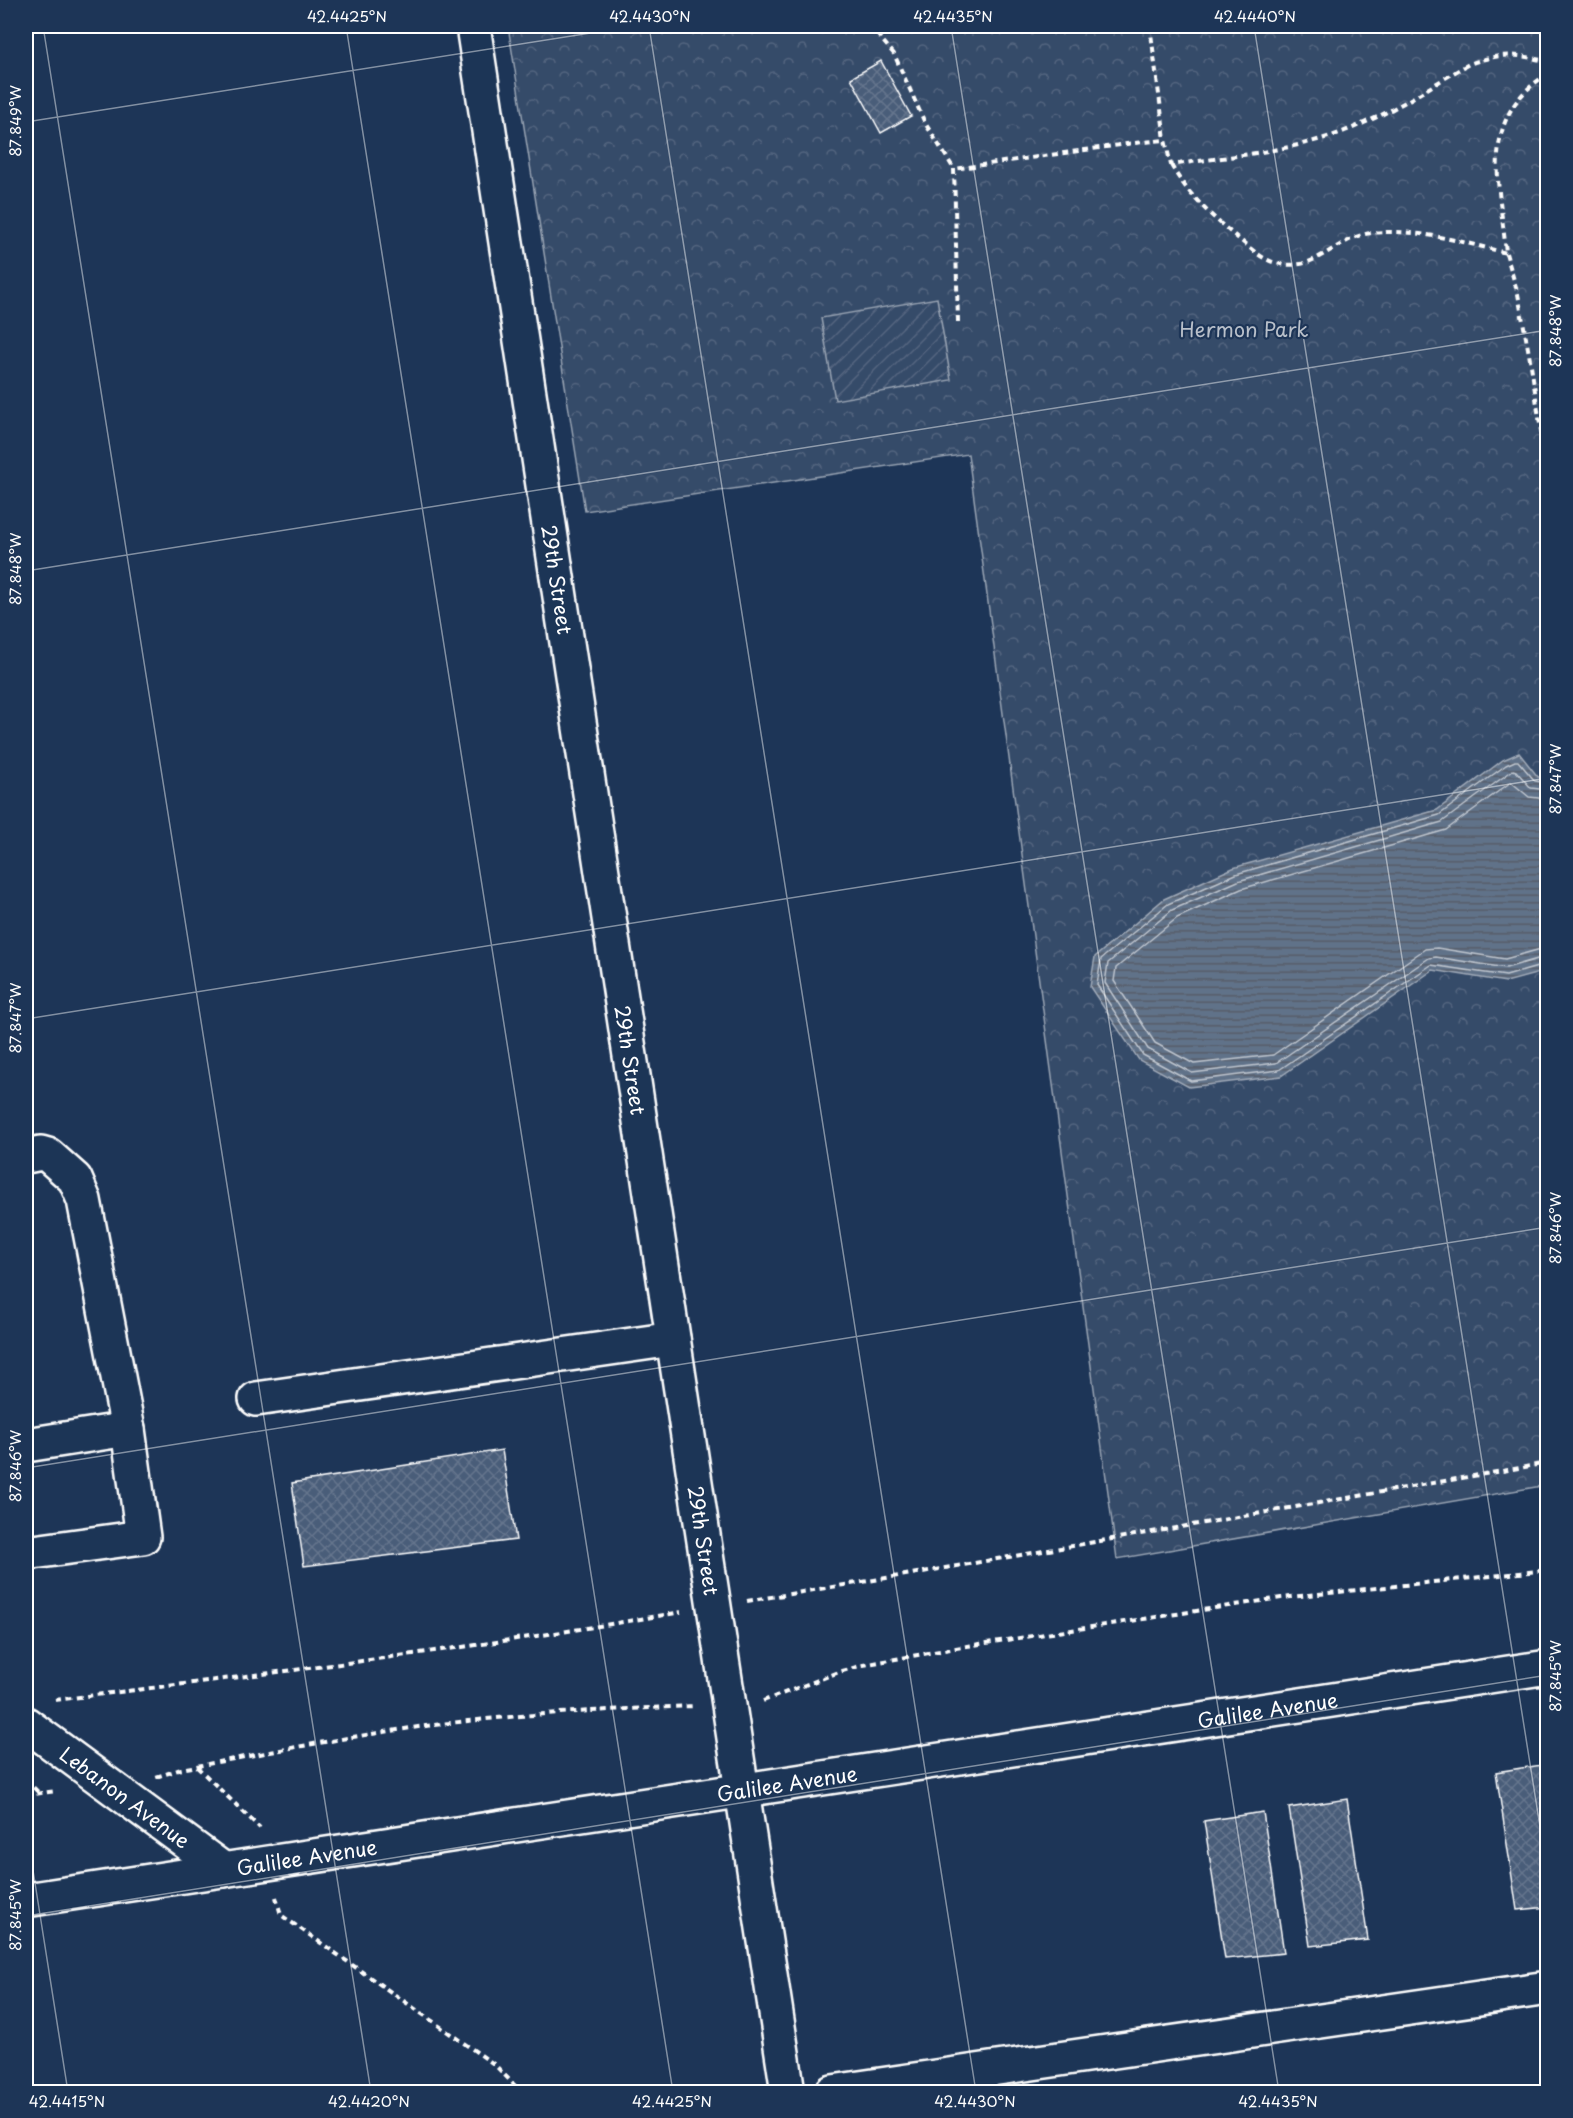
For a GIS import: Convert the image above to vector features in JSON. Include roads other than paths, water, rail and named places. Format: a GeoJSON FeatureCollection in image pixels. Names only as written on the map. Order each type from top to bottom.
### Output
{"type":"FeatureCollection","features":[{"type":"Feature","properties":{"kind":"street","name":"29th Street"},"geometry":{"type":"LineString","coordinates":[[473,26],[788,2092]]}},
{"type":"Feature","properties":{"kind":"street"},"geometry":{"type":"LineString","coordinates":[[26,1156],[48,1155],[75,1179],[84,1200],[128,1429],[143,1536],[26,1552]]}},
{"type":"Feature","properties":{"kind":"street"},"geometry":{"type":"LineString","coordinates":[[256,1399],[673,1339]]}},
{"type":"Feature","properties":{"kind":"street"},"geometry":{"type":"LineString","coordinates":[[26,1445],[128,1429]]}},
{"type":"Feature","properties":{"kind":"street","name":"Galilee Avenue"},"geometry":{"type":"LineString","coordinates":[[26,1900],[1548,1667]]}},
{"type":"Feature","properties":{"kind":"street","name":"Lebanon Avenue"},"geometry":{"type":"LineString","coordinates":[[26,1724],[224,1870]]}},
{"type":"Feature","properties":{"kind":"street"},"geometry":{"type":"LineString","coordinates":[[832,2092],[1548,1988]]}},
{"type":"Feature","properties":{"kind":"water"},"geometry":{"type":"Polygon","coordinates":[[[1519,753],[1538,777],[1547,777],[1548,967],[1543,972],[1506,982],[1433,970],[1281,1076],[1189,1087],[1139,1060],[1090,987],[1095,957],[1164,899],[1233,868],[1437,810],[1503,760],[1519,753]]]}},
{"type":"Feature","properties":{"kind":"park label","name":"Hermon Park"},"geometry":{"type":"Point","coordinates":[1244,329]}}]}
